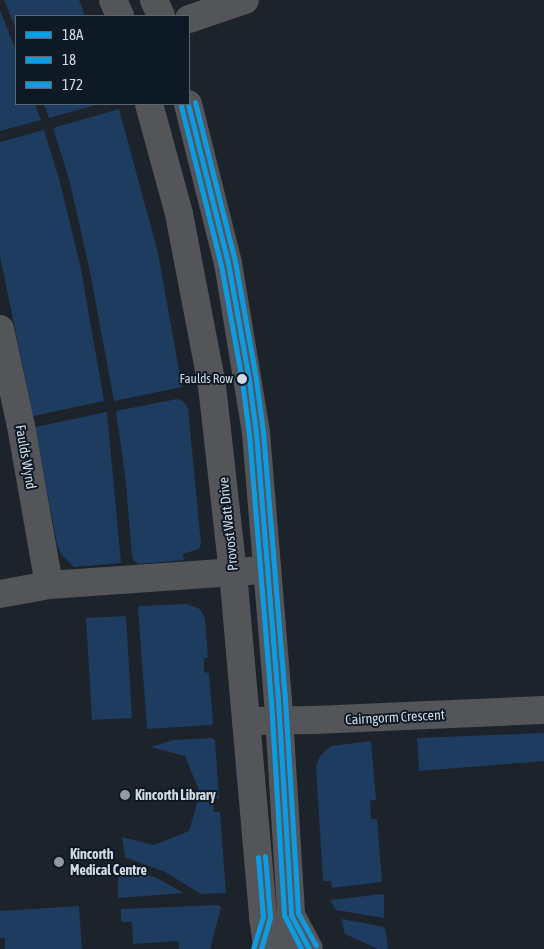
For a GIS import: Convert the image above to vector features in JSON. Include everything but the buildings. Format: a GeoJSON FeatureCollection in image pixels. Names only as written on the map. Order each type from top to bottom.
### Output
{"type":"FeatureCollection","features":[{"type":"Feature","properties":{"kind":"street"},"geometry":{"type":"LineString","coordinates":[[114,0],[120,15]]}},
{"type":"Feature","properties":{"kind":"street"},"geometry":{"type":"LineString","coordinates":[[154,0],[161,15]]}},
{"type":"Feature","properties":{"kind":"street"},"geometry":{"type":"LineString","coordinates":[[190,19],[245,0]]}},
{"type":"Feature","properties":{"kind":"street","name":"Provost Watt Drive"},"geometry":{"type":"LineString","coordinates":[[149,105],[179,214],[212,386],[233,572],[264,917],[267,944],[270,949]]}},
{"type":"Feature","properties":{"kind":"street"},"geometry":{"type":"LineString","coordinates":[[188,105],[228,263],[249,380],[256,433],[279,721],[291,915],[292,942],[290,949]]}},
{"type":"Feature","properties":{"kind":"street","name":"Faulds Wynd"},"geometry":{"type":"LineString","coordinates":[[0,329],[21,426],[49,585]]}},
{"type":"Feature","properties":{"kind":"street"},"geometry":{"type":"LineString","coordinates":[[0,594],[49,585],[266,570]]}},
{"type":"Feature","properties":{"kind":"street","name":"Cairngorm Crescent"},"geometry":{"type":"LineString","coordinates":[[246,721],[544,710]]}},
{"type":"Feature","properties":{"kind":"street"},"geometry":{"type":"LineString","coordinates":[[291,915],[309,949]]}},
{"type":"Feature","properties":{"kind":"street"},"geometry":{"type":"LineString","coordinates":[[253,949],[264,917]]}},
{"type":"Feature","properties":{"kind":"shaded area"},"geometry":{"type":"Polygon","coordinates":[[[4,0],[79,0],[85,15],[15,15],[15,27],[4,0]]]}},
{"type":"Feature","properties":{"kind":"shaded area"},"geometry":{"type":"Polygon","coordinates":[[[0,10],[15,48],[15,105],[35,105],[41,120],[0,131],[0,10]]]}},
{"type":"Feature","properties":{"kind":"shaded area"},"geometry":{"type":"Polygon","coordinates":[[[44,105],[95,105],[49,118],[44,105]]]}},
{"type":"Feature","properties":{"kind":"shaded area"},"geometry":{"type":"Polygon","coordinates":[[[119,109],[158,253],[182,387],[114,401],[89,267],[69,179],[53,128],[119,109]]]}},
{"type":"Feature","properties":{"kind":"shaded area"},"geometry":{"type":"Polygon","coordinates":[[[44,130],[60,182],[81,269],[104,401],[33,416],[0,256],[0,142],[44,130]]]}},
{"type":"Feature","properties":{"kind":"shaded area"},"geometry":{"type":"Polygon","coordinates":[[[177,399],[183,401],[188,408],[201,544],[199,549],[183,554],[184,560],[139,564],[132,557],[126,483],[116,411],[177,399]]]}},
{"type":"Feature","properties":{"kind":"shaded area"},"geometry":{"type":"Polygon","coordinates":[[[107,412],[121,563],[74,567],[61,554],[57,544],[35,427],[107,412]]]}},
{"type":"Feature","properties":{"kind":"shaded area"},"geometry":{"type":"Polygon","coordinates":[[[187,604],[200,609],[205,618],[208,658],[204,658],[204,672],[209,673],[213,723],[211,725],[147,729],[138,608],[140,606],[187,604]]]}},
{"type":"Feature","properties":{"kind":"shaded area"},"geometry":{"type":"Polygon","coordinates":[[[126,616],[132,718],[92,720],[86,618],[126,616]]]}},
{"type":"Feature","properties":{"kind":"shaded area"},"geometry":{"type":"Polygon","coordinates":[[[544,733],[544,761],[419,771],[417,738],[544,733]]]}},
{"type":"Feature","properties":{"kind":"shaded area"},"geometry":{"type":"Polygon","coordinates":[[[212,738],[215,740],[219,799],[213,799],[214,812],[220,812],[226,893],[201,894],[165,872],[125,857],[122,837],[154,845],[189,831],[200,793],[185,756],[151,747],[173,740],[212,738]]]}},
{"type":"Feature","properties":{"kind":"shaded area"},"geometry":{"type":"Polygon","coordinates":[[[371,741],[376,800],[370,800],[371,819],[377,819],[382,882],[332,888],[331,881],[323,881],[316,766],[320,756],[331,746],[371,741]]]}},
{"type":"Feature","properties":{"kind":"shaded area"},"geometry":{"type":"Polygon","coordinates":[[[118,865],[157,878],[184,893],[118,898],[118,865]]]}},
{"type":"Feature","properties":{"kind":"shaded area"},"geometry":{"type":"Polygon","coordinates":[[[384,895],[384,918],[336,910],[330,900],[384,895]]]}},
{"type":"Feature","properties":{"kind":"shaded area"},"geometry":{"type":"Polygon","coordinates":[[[218,905],[221,907],[210,949],[179,949],[178,941],[133,944],[132,922],[121,922],[121,909],[218,905]]]}},
{"type":"Feature","properties":{"kind":"shaded area"},"geometry":{"type":"Polygon","coordinates":[[[79,906],[82,949],[5,949],[5,938],[0,938],[0,911],[79,906]]]}},
{"type":"Feature","properties":{"kind":"shaded area"},"geometry":{"type":"Polygon","coordinates":[[[341,919],[385,927],[388,949],[378,949],[345,934],[341,919]]]}},
{"type":"Feature","properties":{"kind":"transit line","name":"172"},"geometry":{"type":"LineString","coordinates":[[195,102],[235,261],[256,379],[263,432],[285,699],[298,913],[316,945]]}},
{"type":"Feature","properties":{"kind":"transit line","name":"18A"},"geometry":{"type":"LineString","coordinates":[[188,105],[228,263],[249,380],[256,433],[278,700],[291,915],[309,949]]}},
{"type":"Feature","properties":{"kind":"transit line","name":"18"},"geometry":{"type":"LineString","coordinates":[[181,106],[221,265],[242,381],[249,434],[271,701],[284,915],[301,949]]}},
{"type":"Feature","properties":{"kind":"transit line","name":"18"},"geometry":{"type":"LineString","coordinates":[[261,949],[270,917],[265,856]]}},
{"type":"Feature","properties":{"kind":"transit line","name":"18A"},"geometry":{"type":"LineString","coordinates":[[253,949],[263,917],[258,857]]}},
{"type":"Feature","properties":{"kind":"place","name":"Faulds Row"},"geometry":{"type":"Point","coordinates":[242,379]}},
{"type":"Feature","properties":{"kind":"place","name":"Kincorth Library"},"geometry":{"type":"Point","coordinates":[125,795]}},
{"type":"Feature","properties":{"kind":"place","name":"Kincorth Medical Centre"},"geometry":{"type":"Point","coordinates":[59,862]}}]}
